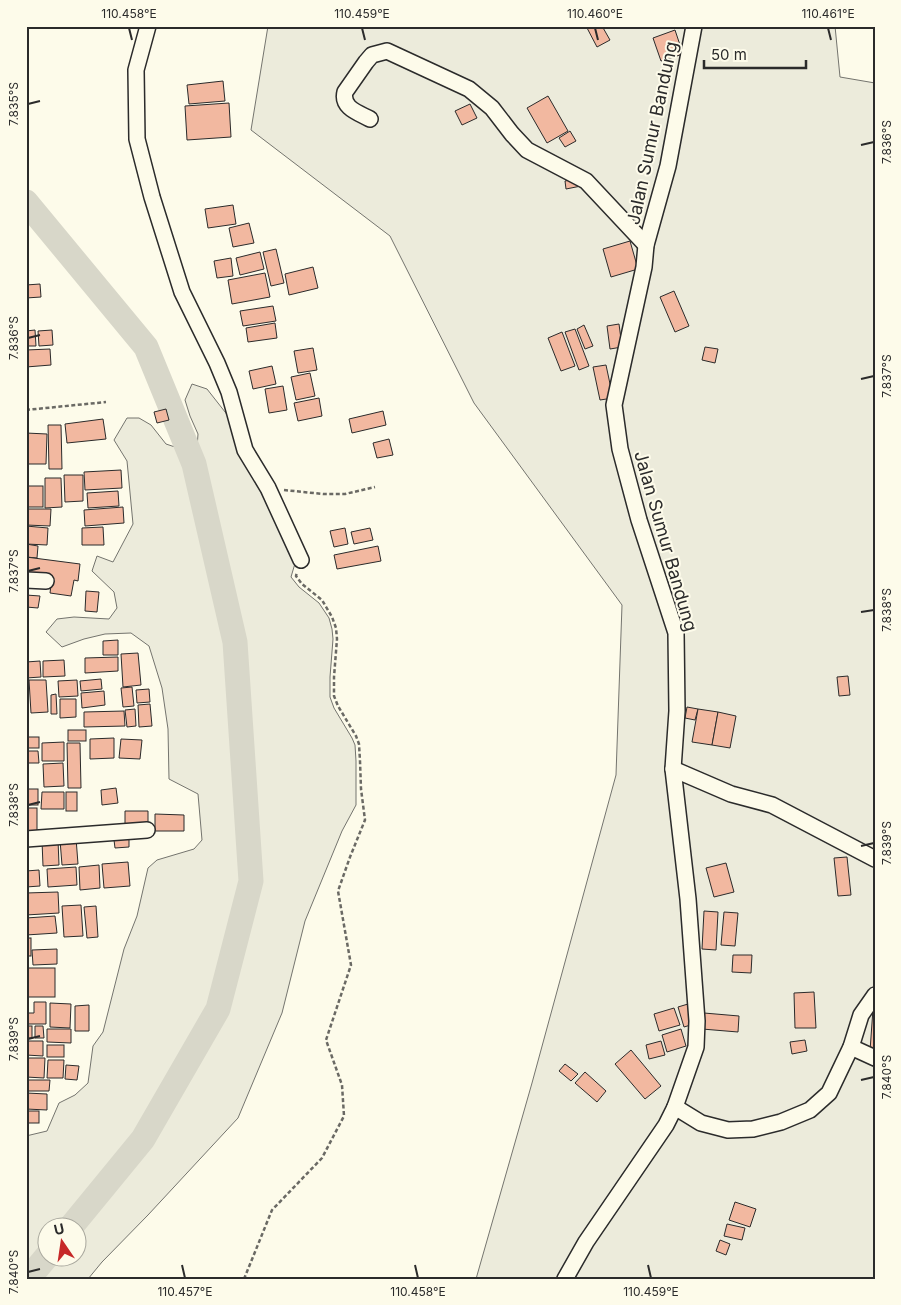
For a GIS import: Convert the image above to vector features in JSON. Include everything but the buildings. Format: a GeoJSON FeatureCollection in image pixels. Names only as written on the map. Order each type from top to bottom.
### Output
{"type":"FeatureCollection","features":[{"type":"Feature","properties":{"kind":"street"},"geometry":{"type":"LineString","coordinates":[[148,26],[136,70],[137,139],[152,197],[182,292],[218,363],[229,392],[245,450],[268,488],[300,560]]}},
{"type":"Feature","properties":{"kind":"street","name":"Jalan Sumur Bandung"},"geometry":{"type":"LineString","coordinates":[[565,1279],[586,1242],[666,1125],[675,1107],[696,1047],[697,1021],[688,899],[672,769],[677,711],[676,633],[639,520],[620,449],[614,405],[644,267],[646,245],[668,166],[694,26]]}},
{"type":"Feature","properties":{"kind":"street"},"geometry":{"type":"LineString","coordinates":[[370,119],[348,106],[345,102],[345,92],[372,55],[387,51],[469,89],[492,108],[527,150],[586,181],[646,245]]}},
{"type":"Feature","properties":{"kind":"street"},"geometry":{"type":"LineString","coordinates":[[26,580],[46,581]]}},
{"type":"Feature","properties":{"kind":"street"},"geometry":{"type":"LineString","coordinates":[[672,769],[731,794],[772,805],[875,859]]}},
{"type":"Feature","properties":{"kind":"street"},"geometry":{"type":"LineString","coordinates":[[26,839],[147,830]]}},
{"type":"Feature","properties":{"kind":"street"},"geometry":{"type":"LineString","coordinates":[[675,1107],[701,1123],[728,1130],[754,1129],[781,1122],[810,1110],[830,1093],[851,1047],[861,1015],[875,995]]}},
{"type":"Feature","properties":{"kind":"street"},"geometry":{"type":"LineString","coordinates":[[851,1047],[875,1058]]}},
{"type":"Feature","properties":{"kind":"path"},"geometry":{"type":"LineString","coordinates":[[26,410],[106,402]]}},
{"type":"Feature","properties":{"kind":"path"},"geometry":{"type":"LineString","coordinates":[[268,488],[323,494],[345,494],[375,487]]}},
{"type":"Feature","properties":{"kind":"path"},"geometry":{"type":"LineString","coordinates":[[244,1279],[272,1210],[322,1158],[344,1116],[342,1085],[326,1040],[351,965],[338,891],[365,820],[361,789],[359,744],[334,696],[336,628],[322,600],[302,584],[296,576],[300,560]]}},
{"type":"Feature","properties":{"kind":"shaded area"},"geometry":{"type":"Polygon","coordinates":[[[268,26],[835,26],[840,77],[875,83],[875,1279],[476,1279],[616,775],[622,605],[474,403],[390,236],[251,130],[268,26]]]}},
{"type":"Feature","properties":{"kind":"shaded area"},"geometry":{"type":"Polygon","coordinates":[[[192,384],[207,389],[229,417],[296,560],[291,577],[299,587],[319,603],[329,618],[333,639],[330,697],[334,708],[355,745],[356,805],[342,831],[305,921],[282,1013],[238,1118],[88,1279],[26,1279],[26,1136],[47,1131],[59,1103],[75,1095],[88,1083],[93,1046],[103,1032],[124,949],[137,916],[148,868],[157,860],[194,849],[202,840],[198,794],[169,779],[168,729],[162,688],[149,646],[131,633],[105,634],[62,647],[46,632],[57,619],[74,617],[109,619],[117,608],[114,592],[92,571],[97,556],[113,562],[133,524],[127,461],[114,440],[127,418],[139,418],[151,425],[166,444],[181,449],[197,448],[198,434],[185,400],[192,384]]]}},
{"type":"Feature","properties":{"kind":"waterway"},"geometry":{"type":"LineString","coordinates":[[26,202],[146,347],[194,464],[235,642],[251,881],[218,1009],[143,1139],[78,1218]]}},
{"type":"Feature","properties":{"kind":"waterway"},"geometry":{"type":"LineString","coordinates":[[28,1279],[38,1267]]}}]}
